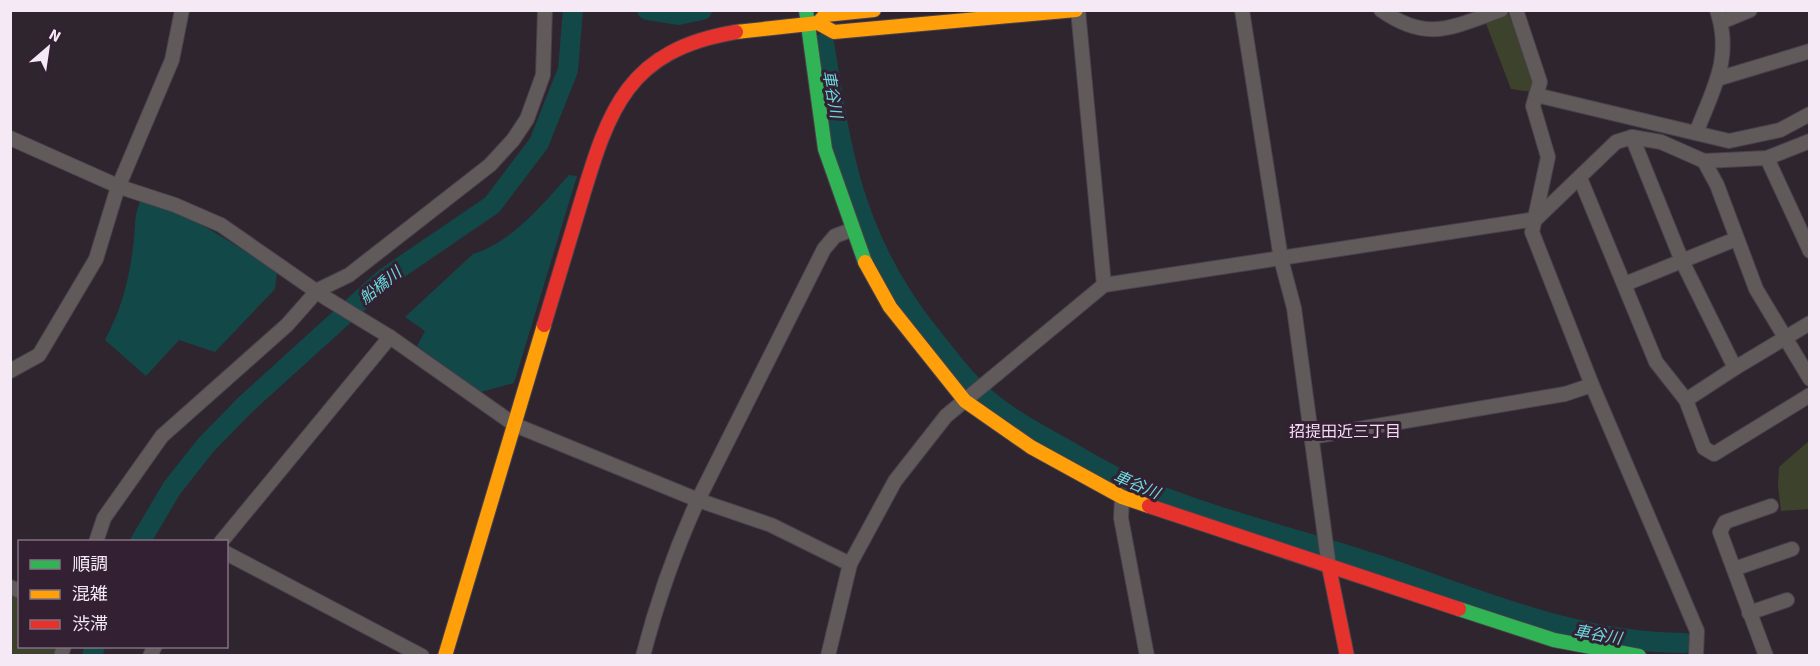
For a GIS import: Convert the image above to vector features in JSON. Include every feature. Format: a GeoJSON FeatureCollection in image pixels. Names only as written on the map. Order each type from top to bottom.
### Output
{"type":"FeatureCollection","features":[{"type":"Feature","properties":{"kind":"street"},"geometry":{"type":"LineString","coordinates":[[10,372],[39,355],[87,275],[172,60],[182,10]]}},
{"type":"Feature","properties":{"kind":"street"},"geometry":{"type":"LineString","coordinates":[[97,540],[104,518],[162,436],[322,294],[490,165],[513,140],[527,119],[543,75],[545,10]]}},
{"type":"Feature","properties":{"kind":"street"},"geometry":{"type":"LineString","coordinates":[[445,656],[601,135],[620,99],[644,71],[687,44],[709,36],[825,15],[874,10]]}},
{"type":"Feature","properties":{"kind":"street"},"geometry":{"type":"LineString","coordinates":[[810,19],[834,32],[1077,10],[1104,285]]}},
{"type":"Feature","properties":{"kind":"street"},"geometry":{"type":"LineString","coordinates":[[1242,10],[1281,259],[1294,308],[1328,562],[1347,656]]}},
{"type":"Feature","properties":{"kind":"street"},"geometry":{"type":"LineString","coordinates":[[1381,10],[1410,27],[1428,31],[1444,29],[1501,10]]}},
{"type":"Feature","properties":{"kind":"street"},"geometry":{"type":"LineString","coordinates":[[1516,10],[1540,82],[1533,106],[1548,157],[1532,231],[1592,385],[1697,631],[1696,656]]}},
{"type":"Feature","properties":{"kind":"street"},"geometry":{"type":"LineString","coordinates":[[1696,133],[1723,62],[1719,16],[1750,10]]}},
{"type":"Feature","properties":{"kind":"street"},"geometry":{"type":"LineString","coordinates":[[810,19],[825,149],[851,230],[874,282],[890,307],[970,397],[1030,447],[1122,497],[1328,562],[1554,640],[1601,652],[1639,656]]}},
{"type":"Feature","properties":{"kind":"street"},"geometry":{"type":"LineString","coordinates":[[1717,79],[1809,51]]}},
{"type":"Feature","properties":{"kind":"street"},"geometry":{"type":"LineString","coordinates":[[1536,95],[1729,141],[1780,130],[1809,114]]}},
{"type":"Feature","properties":{"kind":"street"},"geometry":{"type":"LineString","coordinates":[[1632,137],[1682,261],[1735,368]]}},
{"type":"Feature","properties":{"kind":"street"},"geometry":{"type":"LineString","coordinates":[[828,656],[850,564],[895,481],[946,416],[1104,285],[1536,219],[1616,142],[1632,137],[1661,142],[1704,161],[1767,158],[1809,141]]}},
{"type":"Feature","properties":{"kind":"street"},"geometry":{"type":"LineString","coordinates":[[10,138],[120,188],[175,205],[221,225],[390,337],[515,424],[698,500],[771,525],[850,564]]}},
{"type":"Feature","properties":{"kind":"street"},"geometry":{"type":"LineString","coordinates":[[1767,158],[1809,251]]}},
{"type":"Feature","properties":{"kind":"street"},"geometry":{"type":"LineString","coordinates":[[1704,161],[1717,185],[1756,289],[1809,379]]}},
{"type":"Feature","properties":{"kind":"street"},"geometry":{"type":"LineString","coordinates":[[1580,178],[1656,362],[1686,400],[1704,448],[1714,454],[1809,395]]}},
{"type":"Feature","properties":{"kind":"street"},"geometry":{"type":"LineString","coordinates":[[643,656],[652,618],[679,540],[698,500],[824,249],[835,236],[851,230]]}},
{"type":"Feature","properties":{"kind":"street"},"geometry":{"type":"LineString","coordinates":[[1624,284],[1736,239]]}},
{"type":"Feature","properties":{"kind":"street"},"geometry":{"type":"LineString","coordinates":[[1686,400],[1809,323]]}},
{"type":"Feature","properties":{"kind":"street"},"geometry":{"type":"LineString","coordinates":[[223,540],[390,337]]}},
{"type":"Feature","properties":{"kind":"street"},"geometry":{"type":"LineString","coordinates":[[1311,437],[1565,394],[1592,385]]}},
{"type":"Feature","properties":{"kind":"street"},"geometry":{"type":"LineString","coordinates":[[1122,497],[1121,518],[1147,656]]}},
{"type":"Feature","properties":{"kind":"street"},"geometry":{"type":"LineString","coordinates":[[1766,656],[1720,532],[1725,522],[1771,506]]}},
{"type":"Feature","properties":{"kind":"street"},"geometry":{"type":"LineString","coordinates":[[1734,569],[1792,549]]}},
{"type":"Feature","properties":{"kind":"street"},"geometry":{"type":"LineString","coordinates":[[228,554],[422,656]]}},
{"type":"Feature","properties":{"kind":"street"},"geometry":{"type":"LineString","coordinates":[[1749,613],[1787,600]]}},
{"type":"Feature","properties":{"kind":"shaded area"},"geometry":{"type":"Polygon","coordinates":[[[1508,13],[1536,79],[1532,92],[1511,89],[1485,21],[1508,13]]]}},
{"type":"Feature","properties":{"kind":"shaded area"},"geometry":{"type":"Polygon","coordinates":[[[569,175],[577,176],[514,383],[481,392],[417,346],[425,331],[405,317],[473,254],[501,241],[526,221],[569,175]]]}},
{"type":"Feature","properties":{"kind":"shaded area"},"geometry":{"type":"Polygon","coordinates":[[[142,198],[205,227],[277,273],[275,289],[215,352],[179,340],[146,376],[105,340],[116,318],[127,283],[136,216],[142,198]]]}},
{"type":"Feature","properties":{"kind":"shaded area"},"geometry":{"type":"Polygon","coordinates":[[[1809,441],[1809,509],[1781,511],[1778,486],[1779,467],[1809,441]]]}},
{"type":"Feature","properties":{"kind":"shaded area"},"geometry":{"type":"Polygon","coordinates":[[[10,591],[18,595],[18,648],[57,648],[54,655],[11,655],[10,591]]]}},
{"type":"Feature","properties":{"kind":"waterway","name":"船橋川"},"geometry":{"type":"LineString","coordinates":[[141,540],[172,488],[206,445],[245,405],[385,278],[492,205],[539,143],[568,70],[573,10]]}},
{"type":"Feature","properties":{"kind":"waterway","name":"車谷川"},"geometry":{"type":"LineString","coordinates":[[647,10],[678,15],[702,10]]}},
{"type":"Feature","properties":{"kind":"waterway","name":"車谷川"},"geometry":{"type":"LineString","coordinates":[[824,43],[846,162],[863,219],[878,253],[906,302],[928,332],[967,380],[1002,411],[1111,474],[1186,505],[1361,559],[1502,608],[1574,629],[1647,641],[1685,643]]}},
{"type":"Feature","properties":{"kind":"waterway","name":"船橋川"},"geometry":{"type":"LineString","coordinates":[[92,656],[94,648]]}},
{"type":"Feature","properties":{"kind":"traffic: fast"},"geometry":{"type":"LineString","coordinates":[[806,10],[825,149],[865,262]]}},
{"type":"Feature","properties":{"kind":"traffic: fast"},"geometry":{"type":"LineString","coordinates":[[1459,609],[1554,640],[1639,656]]}},
{"type":"Feature","properties":{"kind":"traffic: slow"},"geometry":{"type":"LineString","coordinates":[[818,23],[825,15],[874,10]]}},
{"type":"Feature","properties":{"kind":"traffic: slow"},"geometry":{"type":"LineString","coordinates":[[736,32],[818,23],[834,32],[1076,10]]}},
{"type":"Feature","properties":{"kind":"traffic: slow"},"geometry":{"type":"LineString","coordinates":[[865,262],[890,307],[965,401],[1031,447],[1122,497],[1149,506]]}},
{"type":"Feature","properties":{"kind":"traffic: slow"},"geometry":{"type":"LineString","coordinates":[[445,656],[544,325]]}},
{"type":"Feature","properties":{"kind":"traffic: jam"},"geometry":{"type":"LineString","coordinates":[[544,325],[591,168],[614,112],[628,88],[647,69],[670,53],[699,41],[736,32]]}},
{"type":"Feature","properties":{"kind":"traffic: jam"},"geometry":{"type":"LineString","coordinates":[[1149,506],[1459,609]]}},
{"type":"Feature","properties":{"kind":"traffic: jam"},"geometry":{"type":"LineString","coordinates":[[1329,567],[1347,656]]}},
{"type":"Feature","properties":{"kind":"district","name":"招提田近三丁目"},"geometry":{"type":"Point","coordinates":[1345,431]}}]}
